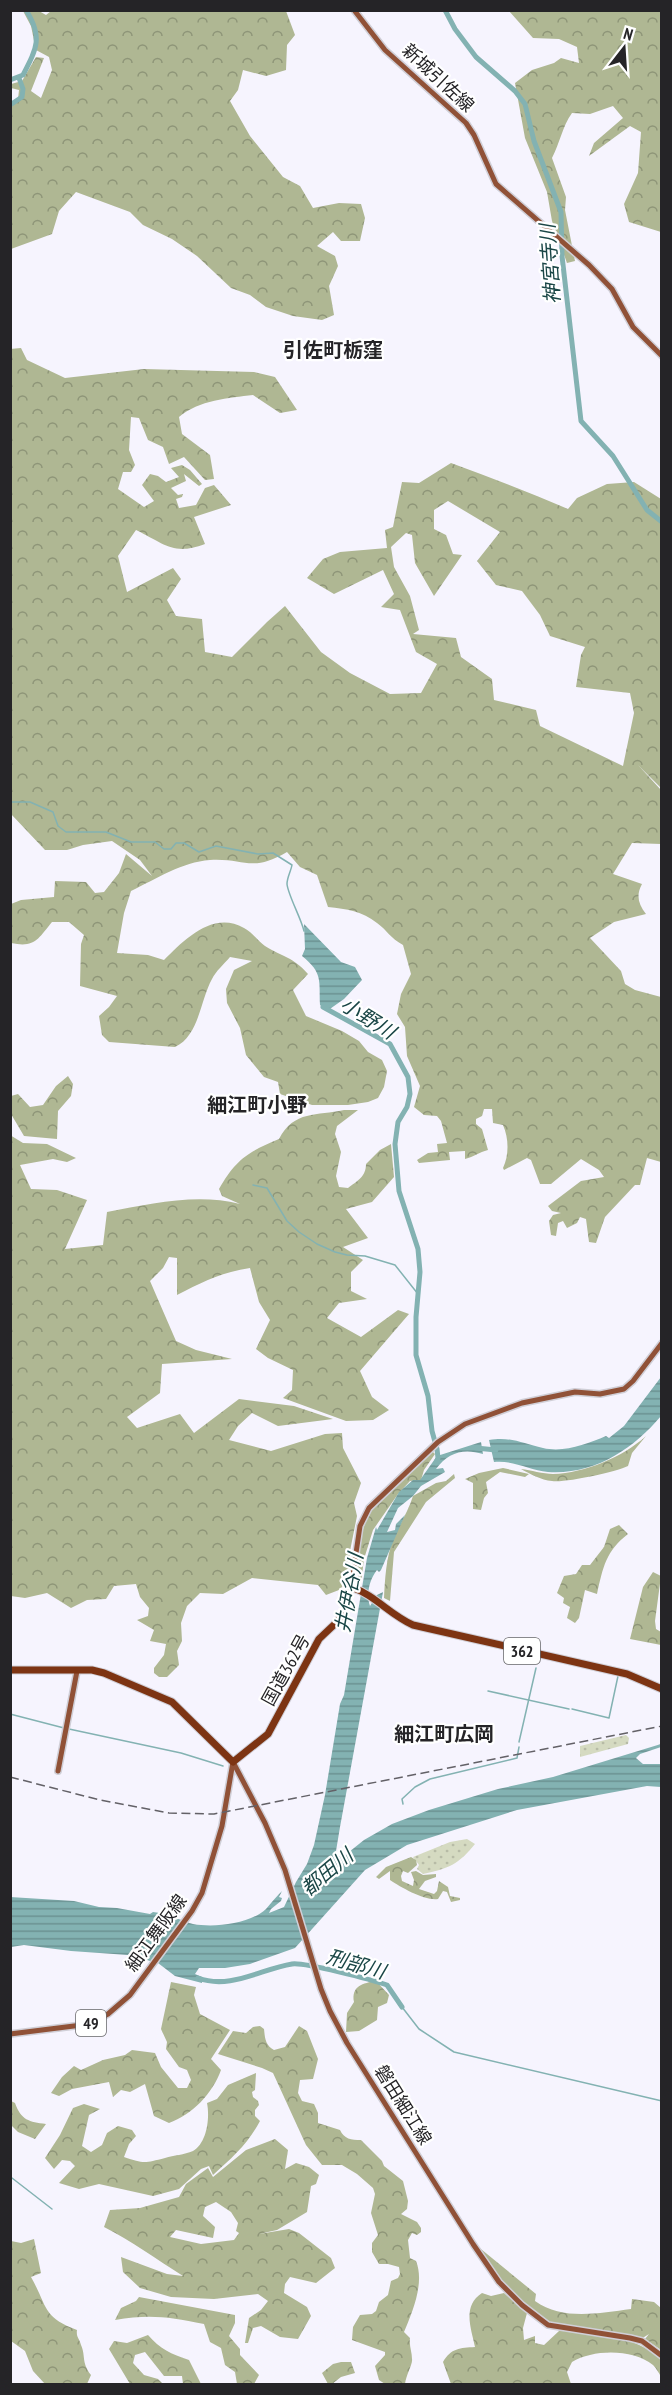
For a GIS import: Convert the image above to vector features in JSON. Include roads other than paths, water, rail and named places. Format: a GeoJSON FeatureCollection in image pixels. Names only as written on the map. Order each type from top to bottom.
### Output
{"type":"FeatureCollection","features":[{"type":"Feature","properties":{"kind":"highway","name":"362"},"geometry":{"type":"LineString","coordinates":[[354,1588],[413,1625],[627,1674],[662,1689]]}},
{"type":"Feature","properties":{"kind":"highway","name":"国道362号"},"geometry":{"type":"LineString","coordinates":[[233,1762],[268,1734],[319,1639],[338,1622],[354,1588]]}},
{"type":"Feature","properties":{"kind":"highway"},"geometry":{"type":"LineString","coordinates":[[10,1670],[104,1673],[172,1702],[233,1762]]}},
{"type":"Feature","properties":{"kind":"main road","name":"新城引佐線"},"geometry":{"type":"LineString","coordinates":[[354,10],[385,50],[466,123],[474,135],[496,184],[610,286],[633,327],[662,356]]}},
{"type":"Feature","properties":{"kind":"main road"},"geometry":{"type":"LineString","coordinates":[[354,1588],[360,1526],[369,1508],[438,1442],[465,1424],[522,1403],[575,1392],[600,1394],[624,1389],[633,1381],[662,1343]]}},
{"type":"Feature","properties":{"kind":"main road"},"geometry":{"type":"LineString","coordinates":[[58,1771],[77,1671]]}},
{"type":"Feature","properties":{"kind":"main road","name":"磐田細江線"},"geometry":{"type":"LineString","coordinates":[[233,1762],[265,1823],[288,1879],[330,2011],[346,2043],[472,2244],[500,2282],[522,2305],[548,2325],[630,2338],[642,2342],[662,2356]]}},
{"type":"Feature","properties":{"kind":"main road","name":"細江舞阪線"},"geometry":{"type":"LineString","coordinates":[[10,2034],[90,2024],[124,2002],[192,1911],[202,1893],[222,1826],[233,1762]]}},
{"type":"Feature","properties":{"kind":"water"},"geometry":{"type":"Polygon","coordinates":[[[304,924],[341,962],[355,967],[362,980],[344,999],[327,1011],[320,1005],[317,972],[302,956],[305,949],[304,924]]]}},
{"type":"Feature","properties":{"kind":"water"},"geometry":{"type":"Polygon","coordinates":[[[661,1377],[661,1416],[638,1439],[612,1458],[582,1469],[565,1472],[548,1472],[508,1462],[494,1462],[489,1440],[510,1440],[543,1448],[567,1449],[606,1436],[609,1438],[624,1426],[661,1377]]]}},
{"type":"Feature","properties":{"kind":"water","name":"都田川"},"geometry":{"type":"Polygon","coordinates":[[[481,1442],[483,1454],[469,1451],[457,1453],[441,1463],[436,1469],[443,1468],[445,1472],[421,1486],[398,1508],[387,1532],[395,1530],[396,1524],[405,1515],[381,1570],[379,1572],[377,1570],[374,1574],[369,1588],[370,1606],[377,1595],[383,1592],[340,1827],[337,1856],[344,1856],[364,1840],[392,1824],[429,1810],[498,1789],[553,1777],[661,1744],[661,1747],[640,1754],[636,1758],[643,1764],[661,1764],[661,1787],[647,1786],[517,1810],[407,1845],[365,1870],[295,1948],[250,1964],[225,1968],[199,1968],[195,1974],[202,1977],[202,1983],[175,1976],[158,1963],[128,1955],[24,1945],[11,1947],[10,1897],[74,1901],[99,1907],[150,1914],[153,1912],[202,1925],[231,1924],[251,1918],[266,1909],[282,1891],[279,1897],[282,1898],[281,1901],[269,1913],[284,1907],[307,1864],[314,1845],[340,1704],[344,1695],[367,1558],[376,1527],[377,1530],[399,1492],[413,1480],[420,1480],[437,1456],[481,1442]]]}},
{"type":"Feature","properties":{"kind":"waterway","name":"神宮寺川"},"geometry":{"type":"LineString","coordinates":[[10,80],[23,75],[35,50],[35,28],[26,10]]}},
{"type":"Feature","properties":{"kind":"waterway","name":"神宮寺川"},"geometry":{"type":"LineString","coordinates":[[445,10],[455,29],[476,57],[515,91],[525,104],[534,141],[561,212],[562,256],[581,421],[613,456],[647,510],[662,522]]}},
{"type":"Feature","properties":{"kind":"waterway"},"geometry":{"type":"LineString","coordinates":[[10,105],[22,97],[23,89],[19,78]]}},
{"type":"Feature","properties":{"kind":"waterway","name":"小野川"},"geometry":{"type":"LineString","coordinates":[[10,802],[30,802],[53,812],[58,826],[66,832],[106,832],[131,842],[155,842],[164,849],[171,849],[176,843],[184,843],[199,852],[216,846],[258,854],[273,853],[292,865],[287,884],[304,931]]}},
{"type":"Feature","properties":{"kind":"waterway","name":"小野川"},"geometry":{"type":"LineString","coordinates":[[323,1007],[390,1044],[408,1077],[410,1094],[407,1107],[398,1122],[395,1144],[399,1191],[418,1249],[420,1272],[416,1317],[416,1355],[428,1396],[432,1431],[437,1449],[436,1463]]}},
{"type":"Feature","properties":{"kind":"waterway"},"geometry":{"type":"LineString","coordinates":[[253,1185],[267,1188],[287,1221],[317,1244],[335,1252],[365,1256],[395,1265],[418,1294]]}},
{"type":"Feature","properties":{"kind":"waterway","name":"井伊谷川"},"geometry":{"type":"LineString","coordinates":[[476,1448],[496,1450]]}},
{"type":"Feature","properties":{"kind":"waterway"},"geometry":{"type":"LineString","coordinates":[[519,1742],[536,1668]]}},
{"type":"Feature","properties":{"kind":"waterway"},"geometry":{"type":"LineString","coordinates":[[572,1709],[609,1718],[618,1676]]}},
{"type":"Feature","properties":{"kind":"waterway"},"geometry":{"type":"LineString","coordinates":[[488,1691],[569,1709]]}},
{"type":"Feature","properties":{"kind":"waterway"},"geometry":{"type":"LineString","coordinates":[[10,1714],[64,1728]]}},
{"type":"Feature","properties":{"kind":"waterway"},"geometry":{"type":"LineString","coordinates":[[69,1729],[181,1753],[223,1766]]}},
{"type":"Feature","properties":{"kind":"waterway"},"geometry":{"type":"LineString","coordinates":[[403,1804],[402,1799],[415,1787],[430,1779],[517,1758],[519,1747]]}},
{"type":"Feature","properties":{"kind":"waterway","name":"刑部川"},"geometry":{"type":"LineString","coordinates":[[198,1978],[222,1982],[299,1964],[387,1985],[402,2007]]}},
{"type":"Feature","properties":{"kind":"waterway","name":"刑部川"},"geometry":{"type":"LineString","coordinates":[[402,2007],[419,2029],[454,2052],[662,2101]]}},
{"type":"Feature","properties":{"kind":"waterway"},"geometry":{"type":"LineString","coordinates":[[12,2178],[52,2209]]}},
{"type":"Feature","properties":{"kind":"railway"},"geometry":{"type":"LineString","coordinates":[[10,1777],[100,1800],[169,1813],[214,1814],[662,1726]]}},
{"type":"Feature","properties":{"kind":"district","name":"引佐町栃窪"},"geometry":{"type":"Point","coordinates":[333,350]}},
{"type":"Feature","properties":{"kind":"district","name":"細江町小野"},"geometry":{"type":"Point","coordinates":[257,1105]}},
{"type":"Feature","properties":{"kind":"district","name":"細江町広岡"},"geometry":{"type":"Point","coordinates":[444,1734]}}]}
